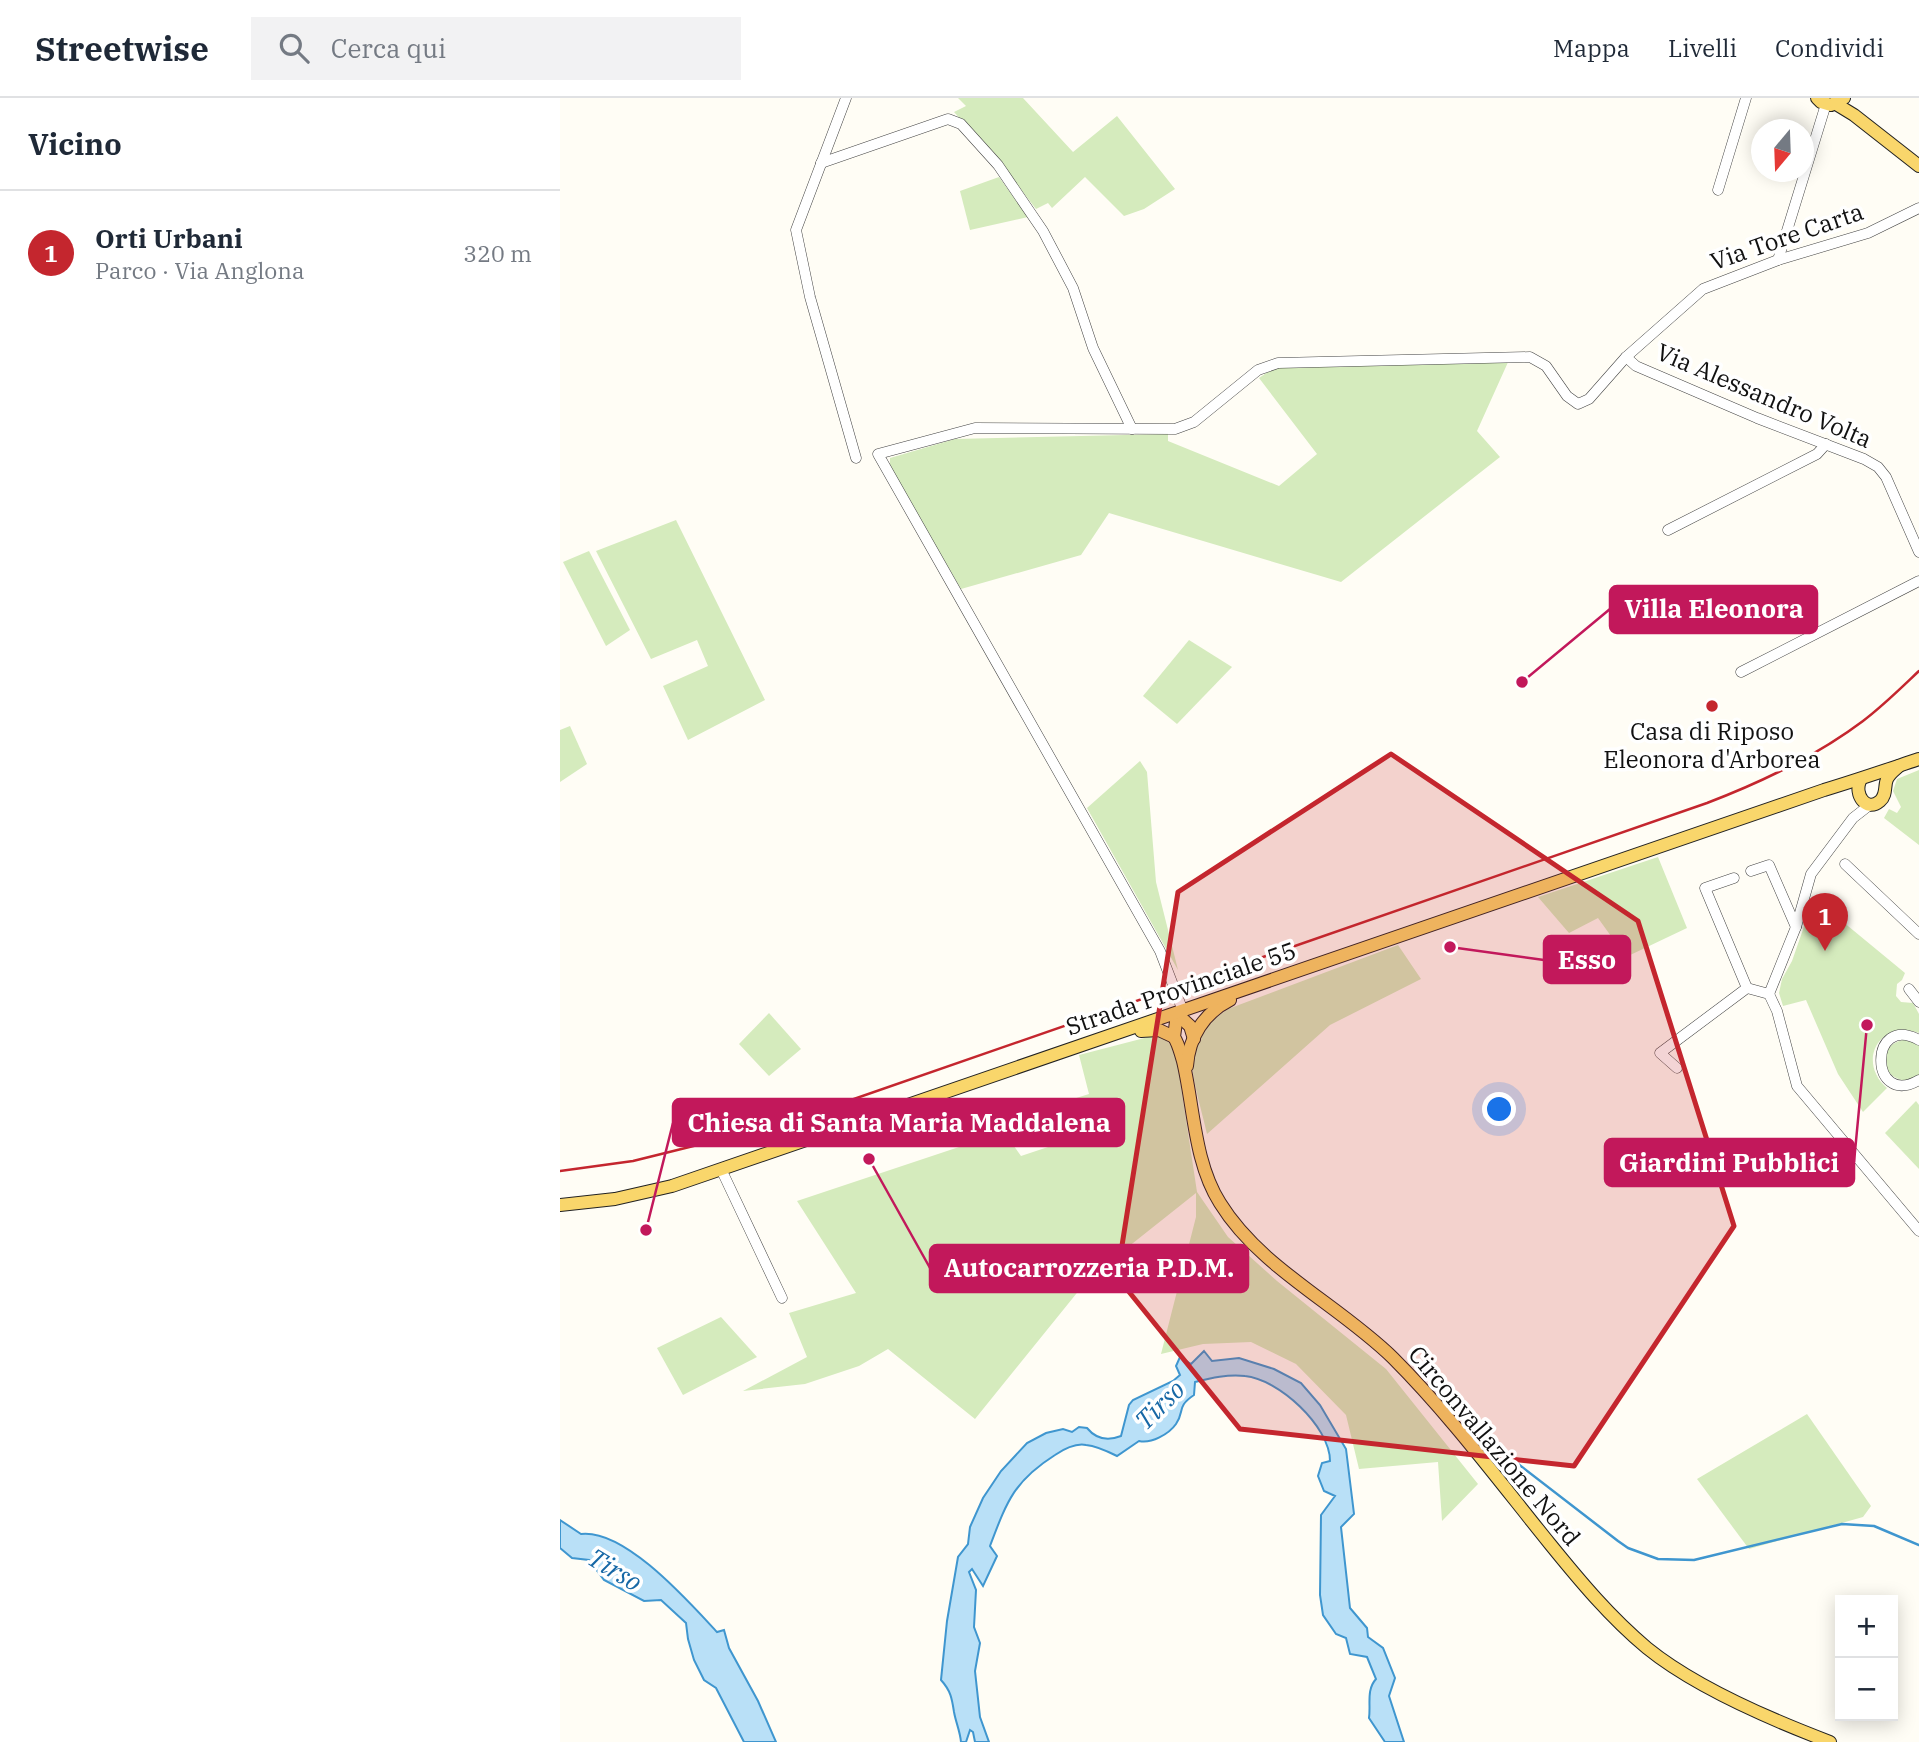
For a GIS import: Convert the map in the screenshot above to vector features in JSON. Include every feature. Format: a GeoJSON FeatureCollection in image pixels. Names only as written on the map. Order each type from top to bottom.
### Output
{"type":"FeatureCollection","features":[{"type":"Feature","properties":{"kind":"main road"},"geometry":{"type":"LineString","coordinates":[[1834,100],[1919,166]]}},
{"type":"Feature","properties":{"kind":"main road"},"geometry":{"type":"LineString","coordinates":[[1900,765],[1888,776],[1883,797],[1876,803],[1862,794],[1873,776],[1885,769],[1919,759]]}},
{"type":"Feature","properties":{"kind":"main road"},"geometry":{"type":"LineString","coordinates":[[1873,776],[1881,781],[1884,787]]}},
{"type":"Feature","properties":{"kind":"main road","name":"Strada Provinciale 55"},"geometry":{"type":"LineString","coordinates":[[564,1203],[615,1199],[652,1192],[1838,786],[1862,794]]}},
{"type":"Feature","properties":{"kind":"main road"},"geometry":{"type":"LineString","coordinates":[[1194,1039],[1211,1012],[1261,984]]}},
{"type":"Feature","properties":{"kind":"main road"},"geometry":{"type":"LineString","coordinates":[[1180,1012],[1190,1026],[1194,1039]]}},
{"type":"Feature","properties":{"kind":"main road","name":"Circonvallazione Nord"},"geometry":{"type":"LineString","coordinates":[[1180,1012],[1174,1037],[1181,1051],[1186,1073],[1202,1162],[1219,1203],[1231,1219],[1264,1254],[1364,1332],[1410,1375],[1607,1617],[1649,1650],[1691,1676],[1749,1708],[1830,1742]]}},
{"type":"Feature","properties":{"kind":"main road"},"geometry":{"type":"LineString","coordinates":[[1118,1034],[1153,1030],[1166,1032],[1174,1037]]}},
{"type":"Feature","properties":{"kind":"main road","name":"Circonvallazione Nord"},"geometry":{"type":"LineString","coordinates":[[1186,1073],[1194,1039]]}},
{"type":"Feature","properties":{"kind":"street"},"geometry":{"type":"LineString","coordinates":[[846,98],[796,230],[810,297],[856,458]]}},
{"type":"Feature","properties":{"kind":"street"},"geometry":{"type":"LineString","coordinates":[[1718,190],[1746,98]]}},
{"type":"Feature","properties":{"kind":"street"},"geometry":{"type":"LineString","coordinates":[[1778,260],[1834,100]]}},
{"type":"Feature","properties":{"kind":"street"},"geometry":{"type":"LineString","coordinates":[[821,163],[948,119],[961,124],[998,164],[1043,230],[1073,288],[1093,348],[1132,429],[975,428],[878,454],[1160,951],[1180,1012]]}},
{"type":"Feature","properties":{"kind":"street","name":"Via Tore Carta"},"geometry":{"type":"LineString","coordinates":[[1132,429],[1175,429],[1194,422],[1258,370],[1278,363],[1530,357],[1546,366],[1572,401],[1578,404],[1584,402],[1626,357],[1703,289],[1778,260],[1868,233],[1919,208]]}},
{"type":"Feature","properties":{"kind":"street","name":"Via Alessandro Volta"},"geometry":{"type":"LineString","coordinates":[[1626,357],[1636,366],[1878,467],[1886,477],[1919,552]]}},
{"type":"Feature","properties":{"kind":"street"},"geometry":{"type":"LineString","coordinates":[[1668,530],[1817,454],[1826,444]]}},
{"type":"Feature","properties":{"kind":"street"},"geometry":{"type":"LineString","coordinates":[[1741,672],[1919,581]]}},
{"type":"Feature","properties":{"kind":"street"},"geometry":{"type":"LineString","coordinates":[[1862,794],[1853,818],[1811,874],[1796,928],[1769,994],[1777,1011],[1797,1086],[1919,1231]]}},
{"type":"Feature","properties":{"kind":"street"},"geometry":{"type":"LineString","coordinates":[[1845,864],[1919,934]]}},
{"type":"Feature","properties":{"kind":"street"},"geometry":{"type":"LineString","coordinates":[[1751,871],[1769,865],[1796,928]]}},
{"type":"Feature","properties":{"kind":"street"},"geometry":{"type":"LineString","coordinates":[[1734,878],[1705,888],[1747,988]]}},
{"type":"Feature","properties":{"kind":"street"},"geometry":{"type":"LineString","coordinates":[[1747,988],[1769,994]]}},
{"type":"Feature","properties":{"kind":"street"},"geometry":{"type":"LineString","coordinates":[[1678,1069],[1660,1053],[1747,988]]}},
{"type":"Feature","properties":{"kind":"street"},"geometry":{"type":"LineString","coordinates":[[1909,989],[1919,1002]]}},
{"type":"Feature","properties":{"kind":"street"},"geometry":{"type":"LineString","coordinates":[[1918,1082],[1896,1084],[1888,1079],[1879,1062],[1886,1044],[1894,1038],[1903,1035],[1919,1040]]}},
{"type":"Feature","properties":{"kind":"street"},"geometry":{"type":"LineString","coordinates":[[721,1169],[782,1298]]}},
{"type":"Feature","properties":{"kind":"highlighted area"},"geometry":{"type":"Polygon","coordinates":[[[1391,754],[1638,921],[1734,1226],[1574,1466],[1240,1429],[1117,1277],[1178,892],[1391,754]]]}},
{"type":"Feature","properties":{"kind":"green space"},"geometry":{"type":"Polygon","coordinates":[[[958,98],[1023,98],[1073,152],[1117,116],[1175,189],[1144,209],[1124,216],[1085,177],[1052,208],[1048,203],[1036,209],[1006,170],[954,112],[966,106],[958,98]]]}},
{"type":"Feature","properties":{"kind":"green space"},"geometry":{"type":"Polygon","coordinates":[[[999,177],[1028,217],[970,230],[960,191],[999,177]]]}},
{"type":"Feature","properties":{"kind":"green space"},"geometry":{"type":"Polygon","coordinates":[[[1509,360],[1477,431],[1500,457],[1341,582],[1109,513],[1081,555],[961,589],[890,468],[890,458],[955,439],[1168,434],[1168,441],[1279,486],[1317,454],[1259,378],[1275,367],[1509,360]]]}},
{"type":"Feature","properties":{"kind":"green space"},"geometry":{"type":"Polygon","coordinates":[[[676,520],[765,700],[688,740],[663,686],[708,666],[697,640],[651,659],[596,551],[676,520]]]}},
{"type":"Feature","properties":{"kind":"green space"},"geometry":{"type":"Polygon","coordinates":[[[589,551],[630,630],[606,646],[563,562],[589,551]]]}},
{"type":"Feature","properties":{"kind":"green space"},"geometry":{"type":"Polygon","coordinates":[[[1189,640],[1232,667],[1177,724],[1143,696],[1189,640]]]}},
{"type":"Feature","properties":{"kind":"green space"},"geometry":{"type":"Polygon","coordinates":[[[570,726],[587,764],[560,782],[560,730],[570,726]]]}},
{"type":"Feature","properties":{"kind":"green space"},"geometry":{"type":"Polygon","coordinates":[[[1140,761],[1147,772],[1156,882],[1178,970],[1087,808],[1140,761]]]}},
{"type":"Feature","properties":{"kind":"green space"},"geometry":{"type":"Polygon","coordinates":[[[1919,770],[1919,845],[1884,818],[1889,809],[1897,813],[1901,807],[1893,791],[1897,779],[1919,770]]]}},
{"type":"Feature","properties":{"kind":"green space"},"geometry":{"type":"Polygon","coordinates":[[[1658,857],[1687,928],[1626,957],[1598,918],[1569,933],[1538,897],[1658,857]]]}},
{"type":"Feature","properties":{"kind":"green space"},"geometry":{"type":"Polygon","coordinates":[[[1814,898],[1905,973],[1897,984],[1896,996],[1901,1002],[1913,1003],[1919,1014],[1919,1033],[1905,1030],[1893,1032],[1877,1045],[1873,1066],[1887,1088],[1863,1112],[1838,1074],[1806,1000],[1783,1006],[1779,993],[1814,898]]]}},
{"type":"Feature","properties":{"kind":"green space"},"geometry":{"type":"Polygon","coordinates":[[[1398,945],[1421,979],[1330,1025],[1207,1134],[1192,1062],[1199,1038],[1215,1019],[1228,1009],[1398,945]]]}},
{"type":"Feature","properties":{"kind":"green space"},"geometry":{"type":"Polygon","coordinates":[[[769,1013],[801,1049],[769,1076],[739,1044],[769,1013]]]}},
{"type":"Feature","properties":{"kind":"green space"},"geometry":{"type":"Polygon","coordinates":[[[1156,1035],[1170,1044],[1177,1060],[1197,1192],[1228,1237],[1277,1281],[1386,1369],[1478,1484],[1442,1521],[1438,1462],[1359,1469],[1346,1415],[1296,1364],[1251,1342],[1203,1344],[1161,1354],[1196,1217],[1196,1193],[1089,1278],[975,1419],[888,1349],[859,1366],[805,1384],[743,1391],[807,1357],[789,1313],[856,1293],[797,1201],[1004,1132],[1021,1156],[1078,1137],[1073,1099],[1089,1094],[1079,1055],[1156,1035]]]}},
{"type":"Feature","properties":{"kind":"green space"},"geometry":{"type":"Polygon","coordinates":[[[1903,1040],[1919,1046],[1919,1075],[1906,1080],[1897,1079],[1886,1069],[1888,1050],[1893,1044],[1903,1040]]]}},
{"type":"Feature","properties":{"kind":"green space"},"geometry":{"type":"Polygon","coordinates":[[[1916,1101],[1919,1105],[1919,1169],[1885,1133],[1916,1101]]]}},
{"type":"Feature","properties":{"kind":"green space"},"geometry":{"type":"Polygon","coordinates":[[[721,1317],[757,1357],[683,1395],[657,1348],[721,1317]]]}},
{"type":"Feature","properties":{"kind":"green space"},"geometry":{"type":"Polygon","coordinates":[[[1807,1414],[1871,1506],[1863,1517],[1749,1549],[1697,1479],[1807,1414]]]}},
{"type":"Feature","properties":{"kind":"water","name":"Tirso"},"geometry":{"type":"Polygon","coordinates":[[[1204,1351],[1212,1361],[1239,1358],[1274,1369],[1301,1383],[1320,1405],[1346,1449],[1354,1514],[1341,1527],[1350,1608],[1367,1628],[1368,1637],[1383,1648],[1395,1678],[1389,1696],[1404,1742],[1385,1742],[1369,1718],[1370,1693],[1376,1679],[1367,1657],[1350,1654],[1346,1638],[1336,1634],[1323,1615],[1320,1595],[1321,1515],[1335,1496],[1324,1491],[1318,1476],[1322,1463],[1330,1461],[1328,1447],[1321,1433],[1300,1406],[1258,1379],[1239,1376],[1195,1382],[1194,1395],[1183,1406],[1176,1424],[1159,1437],[1139,1441],[1117,1456],[1090,1446],[1070,1447],[1041,1465],[1013,1493],[990,1546],[997,1556],[983,1586],[972,1569],[969,1572],[976,1590],[974,1627],[980,1643],[975,1671],[980,1717],[989,1742],[975,1742],[970,1730],[966,1742],[961,1742],[950,1695],[941,1680],[947,1621],[958,1557],[968,1544],[970,1527],[983,1498],[1001,1471],[1027,1443],[1046,1433],[1063,1429],[1072,1432],[1079,1427],[1087,1428],[1102,1438],[1121,1436],[1129,1405],[1133,1400],[1180,1375],[1176,1366],[1180,1357],[1191,1364],[1204,1351]]]}},
{"type":"Feature","properties":{"kind":"water","name":"Tirso"},"geometry":{"type":"Polygon","coordinates":[[[560,1520],[581,1534],[598,1536],[617,1543],[636,1555],[673,1586],[717,1632],[724,1630],[729,1648],[758,1701],[776,1742],[744,1742],[716,1688],[704,1680],[694,1660],[686,1623],[661,1600],[644,1601],[604,1580],[589,1560],[572,1558],[560,1548],[560,1520]]]}},
{"type":"Feature","properties":{"kind":"waterway"},"geometry":{"type":"LineString","coordinates":[[1500,1450],[1628,1548],[1658,1559],[1694,1560],[1842,1524],[1874,1526],[1919,1545]]}},
{"type":"Feature","properties":{"kind":"railway"},"geometry":{"type":"LineString","coordinates":[[560,1171],[633,1161],[754,1131],[825,1109],[1707,803],[1768,777],[1826,746],[1870,715],[1919,671]]}},
{"type":"Feature","properties":{"kind":"place","name":"Villa Eleonora"},"geometry":{"type":"Point","coordinates":[1522,682]}},
{"type":"Feature","properties":{"kind":"place","name":"Casa di Riposo Eleonora d'Arborea"},"geometry":{"type":"Point","coordinates":[1712,706]}},
{"type":"Feature","properties":{"kind":"place","name":"Esso"},"geometry":{"type":"Point","coordinates":[1450,947]}},
{"type":"Feature","properties":{"kind":"place","name":"Orti Urbani"},"geometry":{"type":"Point","coordinates":[1825,951]}},
{"type":"Feature","properties":{"kind":"place","name":"Giardini Pubblici"},"geometry":{"type":"Point","coordinates":[1867,1025]}},
{"type":"Feature","properties":{"kind":"place","name":"Autocarrozzeria P.D.M."},"geometry":{"type":"Point","coordinates":[869,1159]}},
{"type":"Feature","properties":{"kind":"place","name":"Chiesa di Santa Maria Maddalena"},"geometry":{"type":"Point","coordinates":[646,1230]}}]}
